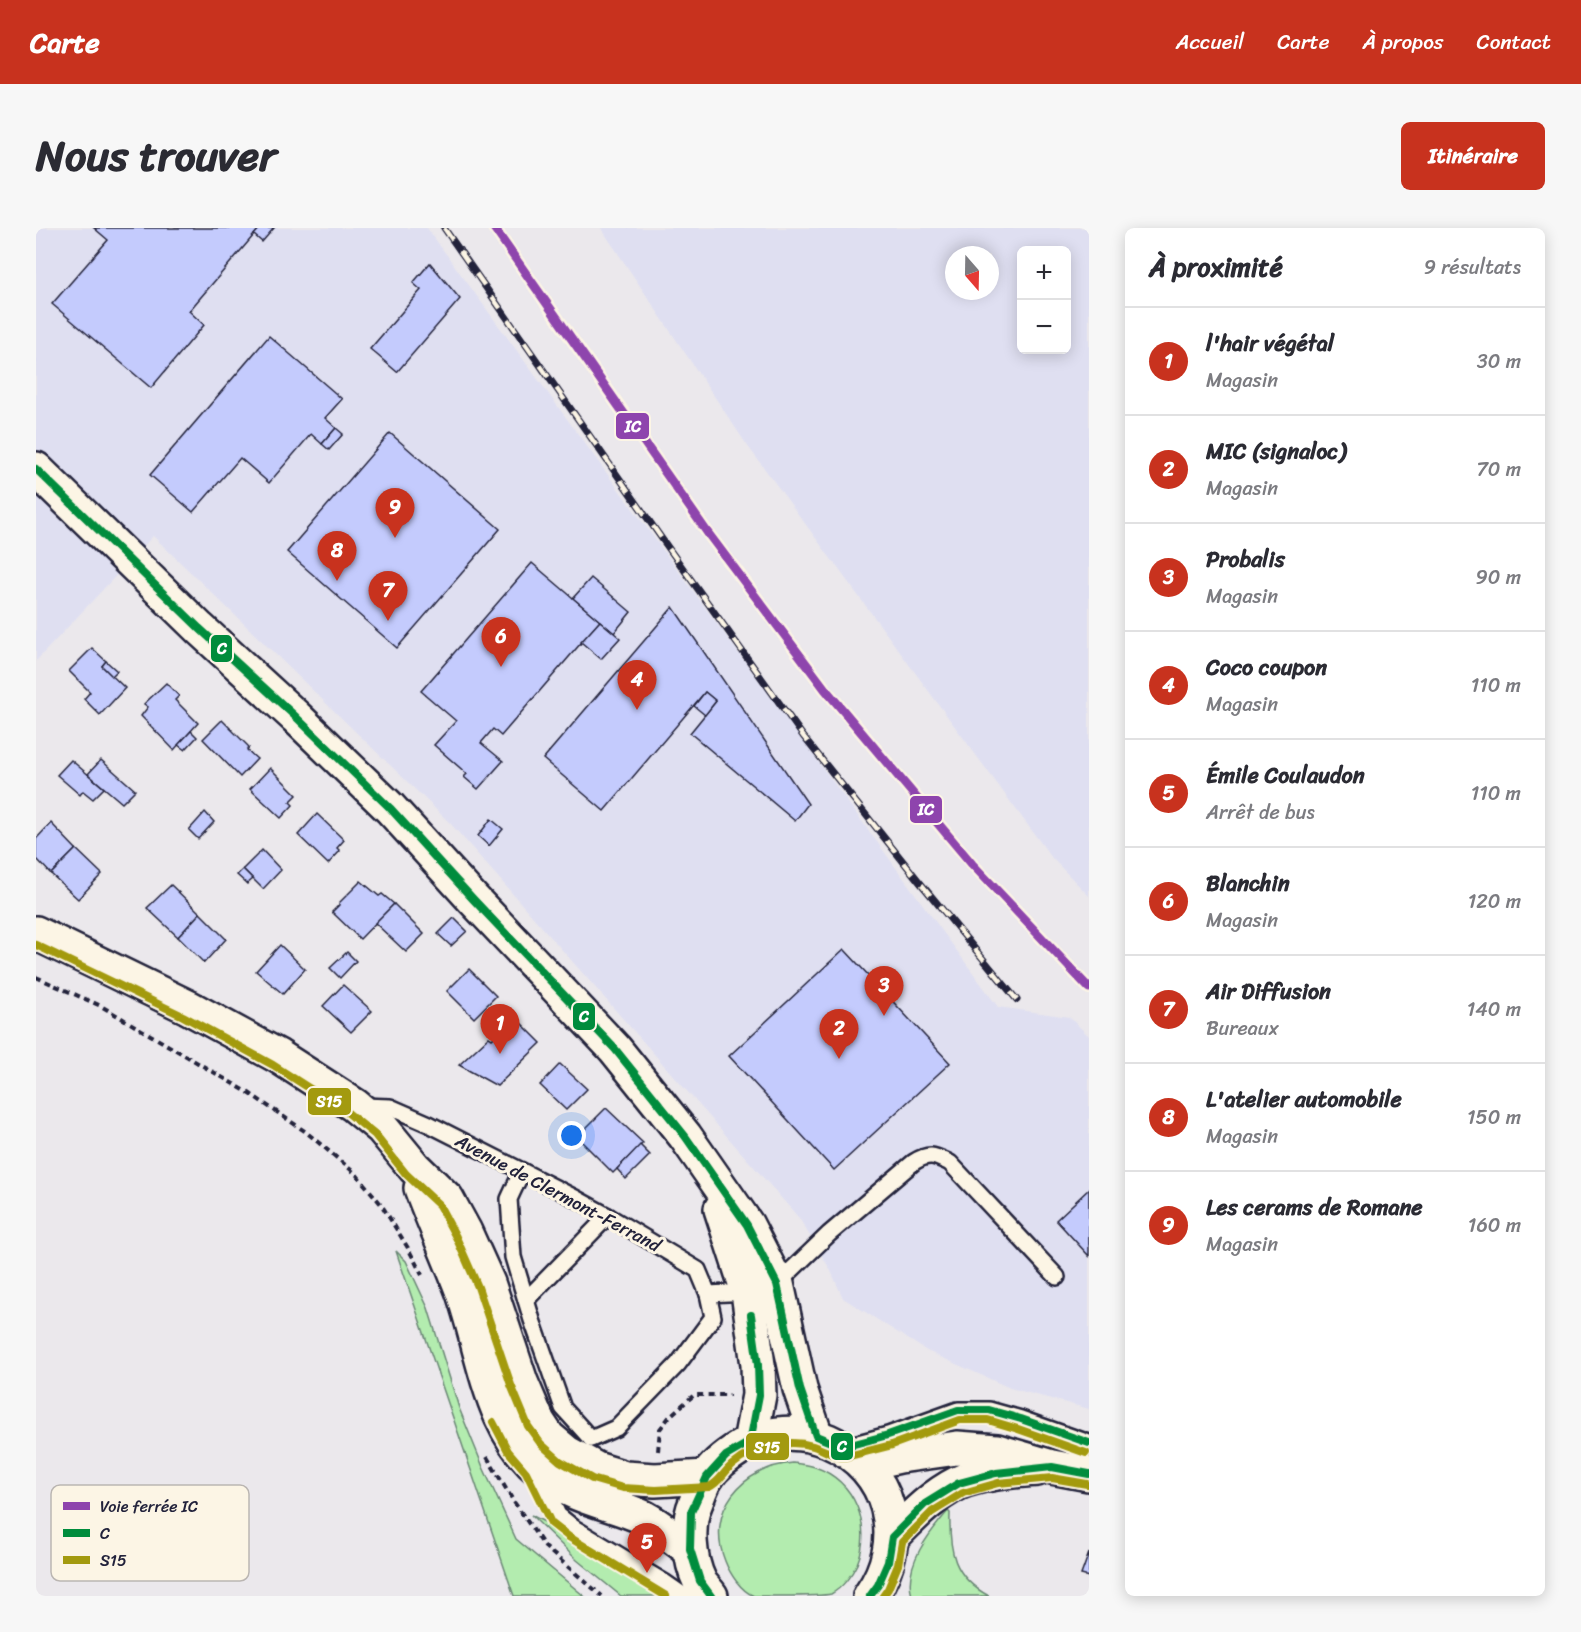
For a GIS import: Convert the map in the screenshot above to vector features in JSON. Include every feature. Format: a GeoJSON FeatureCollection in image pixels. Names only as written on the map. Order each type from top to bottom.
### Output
{"type":"FeatureCollection","features":[{"type":"Feature","properties":{"kind":"main road"},"geometry":{"type":"LineString","coordinates":[[36,469],[199,628],[390,808],[615,1049],[685,1136],[747,1225],[762,1288],[800,1389],[841,1449],[876,1480],[885,1498],[891,1517],[892,1537],[888,1562],[877,1592]]}},
{"type":"Feature","properties":{"kind":"main road","name":"Avenue de Clermont-Ferrand"},"geometry":{"type":"LineString","coordinates":[[36,933],[188,1007],[278,1056],[354,1105],[382,1128],[414,1167],[447,1199],[488,1283],[538,1422],[548,1437],[567,1453],[596,1469],[625,1478],[655,1480],[706,1477]]}},
{"type":"Feature","properties":{"kind":"main road","name":"Avenue de Clermont-Ferrand"},"geometry":{"type":"LineString","coordinates":[[414,1167],[462,1292],[493,1395],[517,1445],[535,1466],[555,1481],[576,1493],[646,1519],[690,1549]]}},
{"type":"Feature","properties":{"kind":"main road"},"geometry":{"type":"LineString","coordinates":[[750,1442],[759,1395],[758,1365],[762,1288]]}},
{"type":"Feature","properties":{"kind":"main road"},"geometry":{"type":"LineString","coordinates":[[711,1596],[700,1581],[690,1549],[691,1512],[706,1477],[726,1456],[766,1436],[800,1433],[841,1449],[900,1456],[957,1448],[997,1451],[1052,1467],[1089,1474]]}},
{"type":"Feature","properties":{"kind":"main road"},"geometry":{"type":"LineString","coordinates":[[892,1537],[925,1504],[959,1483],[996,1473],[1052,1467]]}},
{"type":"Feature","properties":{"kind":"lane","name":"Avenue de Clermont-Ferrand"},"geometry":{"type":"LineString","coordinates":[[354,1105],[390,1107],[429,1124],[609,1216],[698,1270],[708,1294]]}},
{"type":"Feature","properties":{"kind":"lane"},"geometry":{"type":"LineString","coordinates":[[522,1171],[509,1199],[513,1257],[563,1408],[591,1439],[616,1428],[678,1365],[713,1317],[708,1294],[762,1288],[924,1156],[936,1156],[950,1163],[1057,1277]]}},
{"type":"Feature","properties":{"kind":"lane"},"geometry":{"type":"LineString","coordinates":[[526,1300],[609,1216]]}},
{"type":"Feature","properties":{"kind":"lane"},"geometry":{"type":"LineString","coordinates":[[841,1449],[888,1436],[958,1410],[989,1410],[1089,1443]]}},
{"type":"Feature","properties":{"kind":"lane"},"geometry":{"type":"LineString","coordinates":[[535,1466],[558,1515],[574,1528],[684,1596]]}},
{"type":"Feature","properties":{"kind":"path"},"geometry":{"type":"LineString","coordinates":[[36,977],[101,1006],[249,1093],[306,1132],[356,1174],[381,1204]]}},
{"type":"Feature","properties":{"kind":"path"},"geometry":{"type":"LineString","coordinates":[[545,1547],[602,1596]]}},
{"type":"Feature","properties":{"kind":"shaded area"},"geometry":{"type":"Polygon","coordinates":[[[36,228],[427,228],[998,1007],[1069,1017],[1089,1036],[1089,1409],[1010,1388],[927,1351],[843,1298],[830,1269],[799,1218],[450,823],[153,536],[36,661],[36,228]]]}},
{"type":"Feature","properties":{"kind":"shaded area"},"geometry":{"type":"Polygon","coordinates":[[[601,228],[1089,228],[1089,896],[1052,858],[747,445],[601,228]]]}},
{"type":"Feature","properties":{"kind":"green space"},"geometry":{"type":"Polygon","coordinates":[[[396,1251],[406,1261],[428,1308],[459,1408],[516,1539],[584,1596],[514,1596],[396,1251]]]}},
{"type":"Feature","properties":{"kind":"green space"},"geometry":{"type":"Polygon","coordinates":[[[793,1463],[815,1467],[829,1474],[850,1494],[857,1506],[863,1535],[857,1564],[849,1577],[831,1594],[754,1596],[737,1582],[725,1561],[720,1543],[720,1525],[724,1509],[732,1495],[758,1473],[775,1466],[793,1463]]]}},
{"type":"Feature","properties":{"kind":"green space"},"geometry":{"type":"Polygon","coordinates":[[[948,1511],[952,1551],[956,1562],[968,1580],[989,1596],[912,1596],[910,1584],[915,1561],[926,1539],[948,1511]]]}},
{"type":"Feature","properties":{"kind":"green space"},"geometry":{"type":"Polygon","coordinates":[[[531,1515],[666,1596],[621,1596],[577,1560],[531,1515]]]}},
{"type":"Feature","properties":{"kind":"building"},"geometry":{"type":"Polygon","coordinates":[[[94,228],[260,228],[189,311],[204,325],[151,388],[52,304],[108,240],[94,228]]]}},
{"type":"Feature","properties":{"kind":"building"},"geometry":{"type":"Polygon","coordinates":[[[260,228],[274,228],[262,242],[254,235],[260,228]]]}},
{"type":"Feature","properties":{"kind":"building"},"geometry":{"type":"Polygon","coordinates":[[[430,263],[460,299],[397,372],[370,349],[421,290],[413,283],[430,263]]]}},
{"type":"Feature","properties":{"kind":"building"},"geometry":{"type":"Polygon","coordinates":[[[269,336],[342,399],[325,418],[336,428],[322,444],[311,434],[269,483],[240,458],[193,512],[150,475],[269,336]]]}},
{"type":"Feature","properties":{"kind":"building"},"geometry":{"type":"Polygon","coordinates":[[[336,428],[343,434],[329,450],[322,444],[336,428]]]}},
{"type":"Feature","properties":{"kind":"building"},"geometry":{"type":"Polygon","coordinates":[[[390,433],[500,529],[397,648],[287,552],[390,433]]]}},
{"type":"Feature","properties":{"kind":"building"},"geometry":{"type":"Polygon","coordinates":[[[532,563],[600,621],[501,736],[493,729],[481,743],[503,761],[478,789],[464,777],[467,774],[434,745],[456,721],[421,691],[532,563]]]}},
{"type":"Feature","properties":{"kind":"building"},"geometry":{"type":"Polygon","coordinates":[[[591,578],[631,612],[614,633],[573,598],[591,578]]]}},
{"type":"Feature","properties":{"kind":"building"},"geometry":{"type":"Polygon","coordinates":[[[673,607],[808,804],[795,821],[690,733],[716,701],[705,692],[604,811],[543,759],[673,607]]]}},
{"type":"Feature","properties":{"kind":"building"},"geometry":{"type":"Polygon","coordinates":[[[600,621],[620,638],[601,659],[581,642],[600,621]]]}},
{"type":"Feature","properties":{"kind":"building"},"geometry":{"type":"Polygon","coordinates":[[[92,648],[106,661],[102,666],[125,688],[100,715],[84,699],[90,692],[69,671],[92,648]]]}},
{"type":"Feature","properties":{"kind":"building"},"geometry":{"type":"Polygon","coordinates":[[[106,661],[117,671],[112,676],[102,666],[106,661]]]}},
{"type":"Feature","properties":{"kind":"building"},"geometry":{"type":"Polygon","coordinates":[[[166,683],[179,696],[175,700],[198,723],[174,750],[141,716],[148,707],[144,704],[166,683]]]}},
{"type":"Feature","properties":{"kind":"building"},"geometry":{"type":"Polygon","coordinates":[[[705,692],[716,701],[705,715],[694,706],[705,692]]]}},
{"type":"Feature","properties":{"kind":"building"},"geometry":{"type":"Polygon","coordinates":[[[222,720],[249,747],[247,750],[257,759],[240,777],[203,739],[222,720]]]}},
{"type":"Feature","properties":{"kind":"building"},"geometry":{"type":"Polygon","coordinates":[[[191,731],[197,737],[185,750],[178,745],[191,731]]]}},
{"type":"Feature","properties":{"kind":"building"},"geometry":{"type":"Polygon","coordinates":[[[71,760],[104,788],[93,799],[83,791],[80,795],[57,775],[71,760]]]}},
{"type":"Feature","properties":{"kind":"building"},"geometry":{"type":"Polygon","coordinates":[[[101,760],[135,790],[122,803],[88,774],[101,760]]]}},
{"type":"Feature","properties":{"kind":"building"},"geometry":{"type":"Polygon","coordinates":[[[270,768],[297,795],[290,802],[293,805],[281,818],[250,789],[270,768]]]}},
{"type":"Feature","properties":{"kind":"building"},"geometry":{"type":"Polygon","coordinates":[[[205,812],[214,822],[198,839],[189,830],[205,812]]]}},
{"type":"Feature","properties":{"kind":"building"},"geometry":{"type":"Polygon","coordinates":[[[317,814],[344,840],[337,848],[340,851],[328,864],[298,835],[317,814]]]}},
{"type":"Feature","properties":{"kind":"building"},"geometry":{"type":"Polygon","coordinates":[[[491,819],[503,829],[489,846],[478,836],[491,819]]]}},
{"type":"Feature","properties":{"kind":"building"},"geometry":{"type":"Polygon","coordinates":[[[51,823],[76,849],[51,874],[36,858],[36,839],[51,823]]]}},
{"type":"Feature","properties":{"kind":"building"},"geometry":{"type":"Polygon","coordinates":[[[76,849],[102,874],[78,899],[51,874],[76,849]]]}},
{"type":"Feature","properties":{"kind":"building"},"geometry":{"type":"Polygon","coordinates":[[[262,850],[281,870],[263,889],[243,869],[262,850]]]}},
{"type":"Feature","properties":{"kind":"building"},"geometry":{"type":"Polygon","coordinates":[[[243,869],[253,879],[247,884],[237,875],[243,869]]]}},
{"type":"Feature","properties":{"kind":"building"},"geometry":{"type":"Polygon","coordinates":[[[361,881],[379,896],[382,894],[394,904],[360,939],[332,912],[361,881]]]}},
{"type":"Feature","properties":{"kind":"building"},"geometry":{"type":"Polygon","coordinates":[[[171,885],[200,913],[178,937],[147,908],[171,885]]]}},
{"type":"Feature","properties":{"kind":"building"},"geometry":{"type":"Polygon","coordinates":[[[394,904],[424,934],[406,952],[375,923],[394,904]]]}},
{"type":"Feature","properties":{"kind":"building"},"geometry":{"type":"Polygon","coordinates":[[[200,913],[226,939],[204,963],[178,937],[200,913]]]}},
{"type":"Feature","properties":{"kind":"building"},"geometry":{"type":"Polygon","coordinates":[[[454,918],[467,931],[451,946],[438,934],[454,918]]]}},
{"type":"Feature","properties":{"kind":"building"},"geometry":{"type":"Polygon","coordinates":[[[280,945],[305,969],[283,994],[256,971],[280,945]]]}},
{"type":"Feature","properties":{"kind":"building"},"geometry":{"type":"Polygon","coordinates":[[[844,949],[950,1063],[834,1170],[729,1056],[844,949]]]}},
{"type":"Feature","properties":{"kind":"building"},"geometry":{"type":"Polygon","coordinates":[[[347,952],[356,961],[340,978],[330,968],[347,952]]]}},
{"type":"Feature","properties":{"kind":"building"},"geometry":{"type":"Polygon","coordinates":[[[469,969],[496,996],[474,1018],[447,991],[469,969]]]}},
{"type":"Feature","properties":{"kind":"building"},"geometry":{"type":"Polygon","coordinates":[[[343,985],[372,1011],[351,1032],[323,1006],[343,985]]]}},
{"type":"Feature","properties":{"kind":"building"},"geometry":{"type":"Polygon","coordinates":[[[515,1017],[541,1043],[497,1086],[459,1065],[489,1037],[492,1039],[515,1017]]]}},
{"type":"Feature","properties":{"kind":"building"},"geometry":{"type":"Polygon","coordinates":[[[560,1064],[587,1089],[566,1110],[540,1085],[560,1064]]]}},
{"type":"Feature","properties":{"kind":"building"},"geometry":{"type":"Polygon","coordinates":[[[606,1108],[643,1143],[613,1173],[577,1137],[606,1108]]]}},
{"type":"Feature","properties":{"kind":"building"},"geometry":{"type":"Polygon","coordinates":[[[640,1145],[650,1155],[626,1179],[617,1169],[640,1145]]]}},
{"type":"Feature","properties":{"kind":"building"},"geometry":{"type":"Polygon","coordinates":[[[1089,1189],[1089,1256],[1056,1220],[1089,1189]]]}},
{"type":"Feature","properties":{"kind":"building"},"geometry":{"type":"Polygon","coordinates":[[[1089,1553],[1089,1577],[1081,1575],[1089,1553]]]}},
{"type":"Feature","properties":{"kind":"railway"},"geometry":{"type":"LineString","coordinates":[[444,228],[803,736],[1017,1000]]}},
{"type":"Feature","properties":{"kind":"rail line","name":"IC"},"geometry":{"type":"LineString","coordinates":[[494,228],[707,532],[825,689],[972,864],[1089,988]]}},
{"type":"Feature","properties":{"kind":"transit line","name":"C"},"geometry":{"type":"LineString","coordinates":[[36,469],[199,628],[390,808],[615,1049],[685,1136],[747,1225],[777,1284],[800,1389],[816,1436],[843,1447],[888,1435],[958,1410],[989,1410],[1089,1443]]}},
{"type":"Feature","properties":{"kind":"transit line","name":"S15"},"geometry":{"type":"LineString","coordinates":[[36,945],[183,1016],[273,1065],[348,1113],[375,1135],[406,1174],[439,1205],[456,1237],[478,1287],[511,1385],[528,1426],[541,1444],[560,1461],[592,1479],[623,1488],[656,1490],[709,1487],[716,1483],[732,1465],[750,1453],[771,1446],[803,1444],[845,1457],[892,1445],[960,1420],[988,1420],[1086,1453]]}},
{"type":"Feature","properties":{"kind":"transit line","name":"C"},"geometry":{"type":"LineString","coordinates":[[711,1596],[700,1581],[690,1549],[691,1512],[707,1477],[726,1456],[750,1442],[759,1395],[758,1365],[751,1315]]}},
{"type":"Feature","properties":{"kind":"transit line","name":"S15"},"geometry":{"type":"LineString","coordinates":[[493,1422],[508,1451],[526,1472],[551,1523],[569,1537],[666,1596]]}},
{"type":"Feature","properties":{"kind":"transit line","name":"C"},"geometry":{"type":"LineString","coordinates":[[870,1596],[878,1585],[888,1562],[892,1537],[925,1504],[959,1483],[996,1473],[1052,1467],[1089,1474]]}},
{"type":"Feature","properties":{"kind":"transit line","name":"S15"},"geometry":{"type":"LineString","coordinates":[[883,1596],[898,1565],[902,1542],[932,1512],[963,1493],[998,1483],[1052,1478],[1087,1484]]}},
{"type":"Feature","properties":{"kind":"place","name":"Les cerams de Romane"},"geometry":{"type":"Point","coordinates":[395,538]}},
{"type":"Feature","properties":{"kind":"place","name":"L'atelier automobile"},"geometry":{"type":"Point","coordinates":[337,581]}},
{"type":"Feature","properties":{"kind":"place","name":"Air Diffusion"},"geometry":{"type":"Point","coordinates":[388,621]}},
{"type":"Feature","properties":{"kind":"place","name":"Blanchin"},"geometry":{"type":"Point","coordinates":[501,667]}},
{"type":"Feature","properties":{"kind":"place","name":"Coco coupon"},"geometry":{"type":"Point","coordinates":[637,710]}},
{"type":"Feature","properties":{"kind":"place","name":"Probalis"},"geometry":{"type":"Point","coordinates":[884,1016]}},
{"type":"Feature","properties":{"kind":"place","name":"l'hair végétal"},"geometry":{"type":"Point","coordinates":[500,1054]}},
{"type":"Feature","properties":{"kind":"place","name":"MIC (signaloc)"},"geometry":{"type":"Point","coordinates":[839,1059]}},
{"type":"Feature","properties":{"kind":"place","name":"Émile Coulaudon"},"geometry":{"type":"Point","coordinates":[647,1573]}}]}
